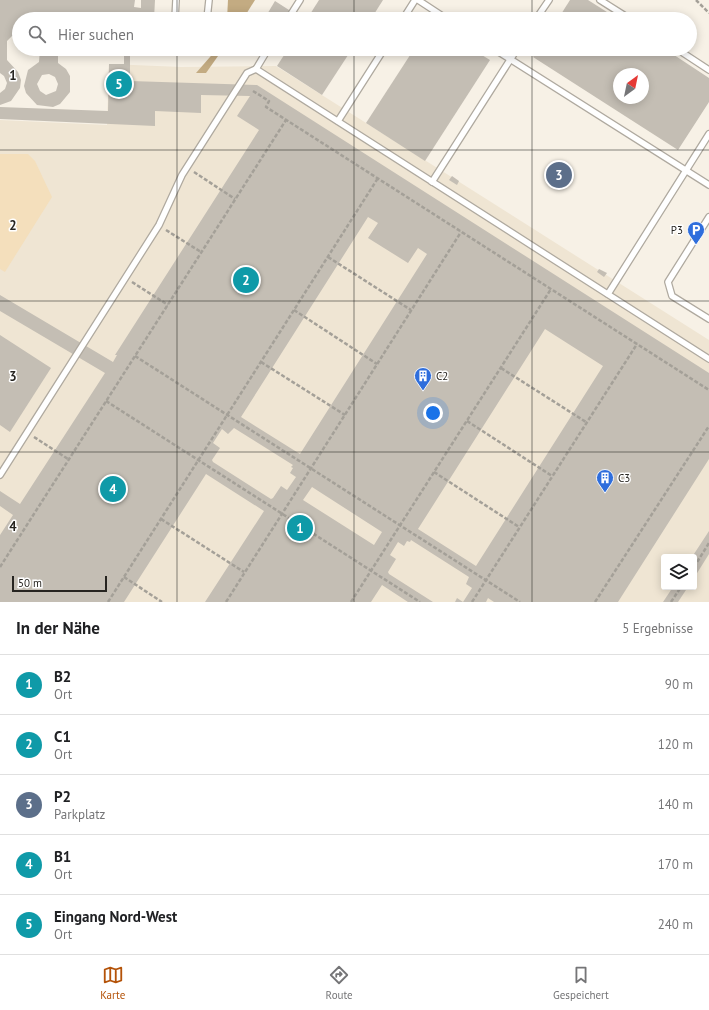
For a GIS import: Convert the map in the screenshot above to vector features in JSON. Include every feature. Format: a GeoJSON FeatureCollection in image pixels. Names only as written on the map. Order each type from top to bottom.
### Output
{"type":"FeatureCollection","features":[{"type":"Feature","properties":{"kind":"lane"},"geometry":{"type":"LineString","coordinates":[[175,12],[176,0]]}},
{"type":"Feature","properties":{"kind":"lane"},"geometry":{"type":"LineString","coordinates":[[207,12],[208,0]]}},
{"type":"Feature","properties":{"kind":"lane"},"geometry":{"type":"LineString","coordinates":[[292,12],[300,0]]}},
{"type":"Feature","properties":{"kind":"lane"},"geometry":{"type":"LineString","coordinates":[[408,12],[417,0],[436,12]]}},
{"type":"Feature","properties":{"kind":"lane"},"geometry":{"type":"LineString","coordinates":[[540,12],[548,0]]}},
{"type":"Feature","properties":{"kind":"lane"},"geometry":{"type":"LineString","coordinates":[[600,0],[619,12]]}},
{"type":"Feature","properties":{"kind":"lane"},"geometry":{"type":"LineString","coordinates":[[0,475],[159,225],[187,168],[247,73],[256,69],[264,56]]}},
{"type":"Feature","properties":{"kind":"lane"},"geometry":{"type":"LineString","coordinates":[[338,121],[380,56]]}},
{"type":"Feature","properties":{"kind":"lane"},"geometry":{"type":"LineString","coordinates":[[504,56],[709,185]]}},
{"type":"Feature","properties":{"kind":"lane"},"geometry":{"type":"LineString","coordinates":[[432,182],[513,56]]}},
{"type":"Feature","properties":{"kind":"lane"},"geometry":{"type":"LineString","coordinates":[[688,56],[709,70]]}},
{"type":"Feature","properties":{"kind":"lane"},"geometry":{"type":"LineString","coordinates":[[256,69],[709,359]]}},
{"type":"Feature","properties":{"kind":"lane"},"geometry":{"type":"LineString","coordinates":[[608,294],[709,134]]}},
{"type":"Feature","properties":{"kind":"lane"},"geometry":{"type":"LineString","coordinates":[[709,217],[668,282],[672,296],[709,319]]}},
{"type":"Feature","properties":{"kind":"path"},"geometry":{"type":"LineString","coordinates":[[696,0],[709,13]]}},
{"type":"Feature","properties":{"kind":"path"},"geometry":{"type":"LineString","coordinates":[[253,91],[269,101],[266,107],[709,390]]}},
{"type":"Feature","properties":{"kind":"path"},"geometry":{"type":"LineString","coordinates":[[0,567],[286,120]]}},
{"type":"Feature","properties":{"kind":"path"},"geometry":{"type":"LineString","coordinates":[[187,168],[235,199]]}},
{"type":"Feature","properties":{"kind":"path"},"geometry":{"type":"LineString","coordinates":[[108,602],[378,178]]}},
{"type":"Feature","properties":{"kind":"path"},"geometry":{"type":"LineString","coordinates":[[159,225],[201,252]]}},
{"type":"Feature","properties":{"kind":"path"},"geometry":{"type":"LineString","coordinates":[[226,602],[461,232]]}},
{"type":"Feature","properties":{"kind":"path"},"geometry":{"type":"LineString","coordinates":[[328,257],[411,310]]}},
{"type":"Feature","properties":{"kind":"path"},"geometry":{"type":"LineString","coordinates":[[125,278],[168,305]]}},
{"type":"Feature","properties":{"kind":"path"},"geometry":{"type":"LineString","coordinates":[[351,602],[551,289]]}},
{"type":"Feature","properties":{"kind":"path"},"geometry":{"type":"LineString","coordinates":[[294,310],[377,364]]}},
{"type":"Feature","properties":{"kind":"path"},"geometry":{"type":"LineString","coordinates":[[472,602],[637,344]]}},
{"type":"Feature","properties":{"kind":"path"},"geometry":{"type":"LineString","coordinates":[[135,356],[520,602]]}},
{"type":"Feature","properties":{"kind":"path"},"geometry":{"type":"LineString","coordinates":[[261,362],[345,415]]}},
{"type":"Feature","properties":{"kind":"path"},"geometry":{"type":"LineString","coordinates":[[500,368],[586,422]]}},
{"type":"Feature","properties":{"kind":"path"},"geometry":{"type":"LineString","coordinates":[[106,401],[420,602]]}},
{"type":"Feature","properties":{"kind":"path"},"geometry":{"type":"LineString","coordinates":[[466,421],[552,476]]}},
{"type":"Feature","properties":{"kind":"path"},"geometry":{"type":"LineString","coordinates":[[595,602],[709,426]]}},
{"type":"Feature","properties":{"kind":"path"},"geometry":{"type":"LineString","coordinates":[[27,433],[69,459]]}},
{"type":"Feature","properties":{"kind":"path"},"geometry":{"type":"LineString","coordinates":[[434,472],[520,527]]}},
{"type":"Feature","properties":{"kind":"path"},"geometry":{"type":"LineString","coordinates":[[161,519],[244,572]]}},
{"type":"Feature","properties":{"kind":"path"},"geometry":{"type":"LineString","coordinates":[[697,562],[709,543]]}},
{"type":"Feature","properties":{"kind":"path"},"geometry":{"type":"LineString","coordinates":[[124,577],[162,602]]}},
{"type":"Feature","properties":{"kind":"path"},"geometry":{"type":"LineString","coordinates":[[672,602],[679,590]]}},
{"type":"Feature","properties":{"kind":"shaded area"},"geometry":{"type":"Polygon","coordinates":[[[228,0],[255,0],[247,12],[227,12],[228,0]]]}},
{"type":"Feature","properties":{"kind":"shaded area"},"geometry":{"type":"Polygon","coordinates":[[[211,56],[218,56],[206,73],[196,73],[211,56]]]}},
{"type":"Feature","properties":{"kind":"shaded area"},"geometry":{"type":"Polygon","coordinates":[[[109,64],[181,67],[276,66],[709,340],[709,602],[0,602],[0,120],[107,125],[109,64]]]}},
{"type":"Feature","properties":{"kind":"shaded area"},"geometry":{"type":"Polygon","coordinates":[[[0,154],[28,154],[35,161],[52,197],[5,272],[0,269],[0,154]]]}},
{"type":"Feature","properties":{"kind":"building"},"geometry":{"type":"Polygon","coordinates":[[[0,0],[135,0],[134,7],[141,8],[141,0],[155,0],[154,12],[12,12],[12,36],[7,41],[7,60],[18,72],[21,80],[20,88],[11,101],[0,105],[0,93],[5,89],[7,83],[4,76],[0,73],[0,0]]]}},
{"type":"Feature","properties":{"kind":"building"},"geometry":{"type":"Polygon","coordinates":[[[319,0],[383,0],[375,12],[311,12],[319,0]]]}},
{"type":"Feature","properties":{"kind":"building"},"geometry":{"type":"Polygon","coordinates":[[[570,0],[588,0],[607,12],[562,12],[570,0]]]}},
{"type":"Feature","properties":{"kind":"building"},"geometry":{"type":"Polygon","coordinates":[[[275,1],[292,12],[268,12],[275,1]]]}},
{"type":"Feature","properties":{"kind":"building"},"geometry":{"type":"Polygon","coordinates":[[[39,56],[58,56],[58,63],[66,69],[70,76],[70,92],[60,104],[53,107],[37,105],[26,93],[24,86],[28,70],[39,62],[39,56]],[[49,74],[42,75],[37,84],[40,91],[46,95],[56,91],[58,84],[55,77],[49,74]]]}},
{"type":"Feature","properties":{"kind":"building"},"geometry":{"type":"Polygon","coordinates":[[[124,56],[130,56],[130,81],[257,85],[709,373],[709,459],[618,602],[494,602],[488,598],[486,602],[463,602],[472,588],[466,584],[469,577],[411,540],[410,542],[407,541],[404,546],[398,542],[390,555],[396,559],[388,572],[433,602],[408,602],[382,585],[371,602],[205,602],[264,511],[206,474],[124,602],[0,602],[0,535],[13,515],[0,506],[0,491],[20,504],[105,373],[0,311],[0,295],[113,362],[117,355],[115,355],[259,130],[237,116],[250,96],[201,95],[201,113],[155,111],[155,126],[0,119],[0,107],[108,111],[109,64],[124,64],[124,56]],[[368,217],[241,417],[300,454],[427,254],[418,248],[408,263],[368,238],[378,223],[368,217]],[[545,329],[418,529],[476,566],[603,366],[545,329]],[[234,428],[228,434],[222,429],[213,443],[220,448],[212,460],[213,462],[271,499],[281,486],[287,490],[296,477],[290,473],[293,465],[234,428]],[[312,487],[303,500],[374,545],[382,532],[312,487]]]}},
{"type":"Feature","properties":{"kind":"building"},"geometry":{"type":"Polygon","coordinates":[[[283,56],[347,56],[322,95],[277,66],[283,56]]]}},
{"type":"Feature","properties":{"kind":"building"},"geometry":{"type":"Polygon","coordinates":[[[409,56],[483,56],[490,60],[425,161],[366,123],[409,56]]]}},
{"type":"Feature","properties":{"kind":"building"},"geometry":{"type":"Polygon","coordinates":[[[676,56],[709,78],[709,102],[678,150],[533,57],[676,56]]]}},
{"type":"Feature","properties":{"kind":"building"},"geometry":{"type":"Polygon","coordinates":[[[452,176],[459,181],[457,185],[449,180],[452,176]]]}},
{"type":"Feature","properties":{"kind":"building"},"geometry":{"type":"Polygon","coordinates":[[[599,269],[607,273],[604,277],[597,272],[599,269]]]}},
{"type":"Feature","properties":{"kind":"building"},"geometry":{"type":"Polygon","coordinates":[[[0,335],[51,368],[10,432],[0,425],[0,335]]]}},
{"type":"Feature","properties":{"kind":"building"},"geometry":{"type":"Polygon","coordinates":[[[709,531],[709,554],[697,573],[697,554],[694,554],[709,531]]]}},
{"type":"Feature","properties":{"kind":"building"},"geometry":{"type":"Polygon","coordinates":[[[671,590],[686,590],[678,602],[663,602],[671,590]]]}},
{"type":"Feature","properties":{"kind":"building"},"geometry":{"type":"Polygon","coordinates":[[[457,598],[463,602],[455,602],[457,598]]]}},
{"type":"Feature","properties":{"kind":"place","name":"Eingang Nord-West"},"geometry":{"type":"Point","coordinates":[119,84]}},
{"type":"Feature","properties":{"kind":"place","name":"P2"},"geometry":{"type":"Point","coordinates":[559,175]}},
{"type":"Feature","properties":{"kind":"place","name":"P3"},"geometry":{"type":"Point","coordinates":[696,245]}},
{"type":"Feature","properties":{"kind":"place","name":"C1"},"geometry":{"type":"Point","coordinates":[246,280]}},
{"type":"Feature","properties":{"kind":"place","name":"C2"},"geometry":{"type":"Point","coordinates":[423,391]}},
{"type":"Feature","properties":{"kind":"place","name":"B1"},"geometry":{"type":"Point","coordinates":[113,489]}},
{"type":"Feature","properties":{"kind":"place","name":"C3"},"geometry":{"type":"Point","coordinates":[605,493]}},
{"type":"Feature","properties":{"kind":"place","name":"B2"},"geometry":{"type":"Point","coordinates":[300,528]}}]}
